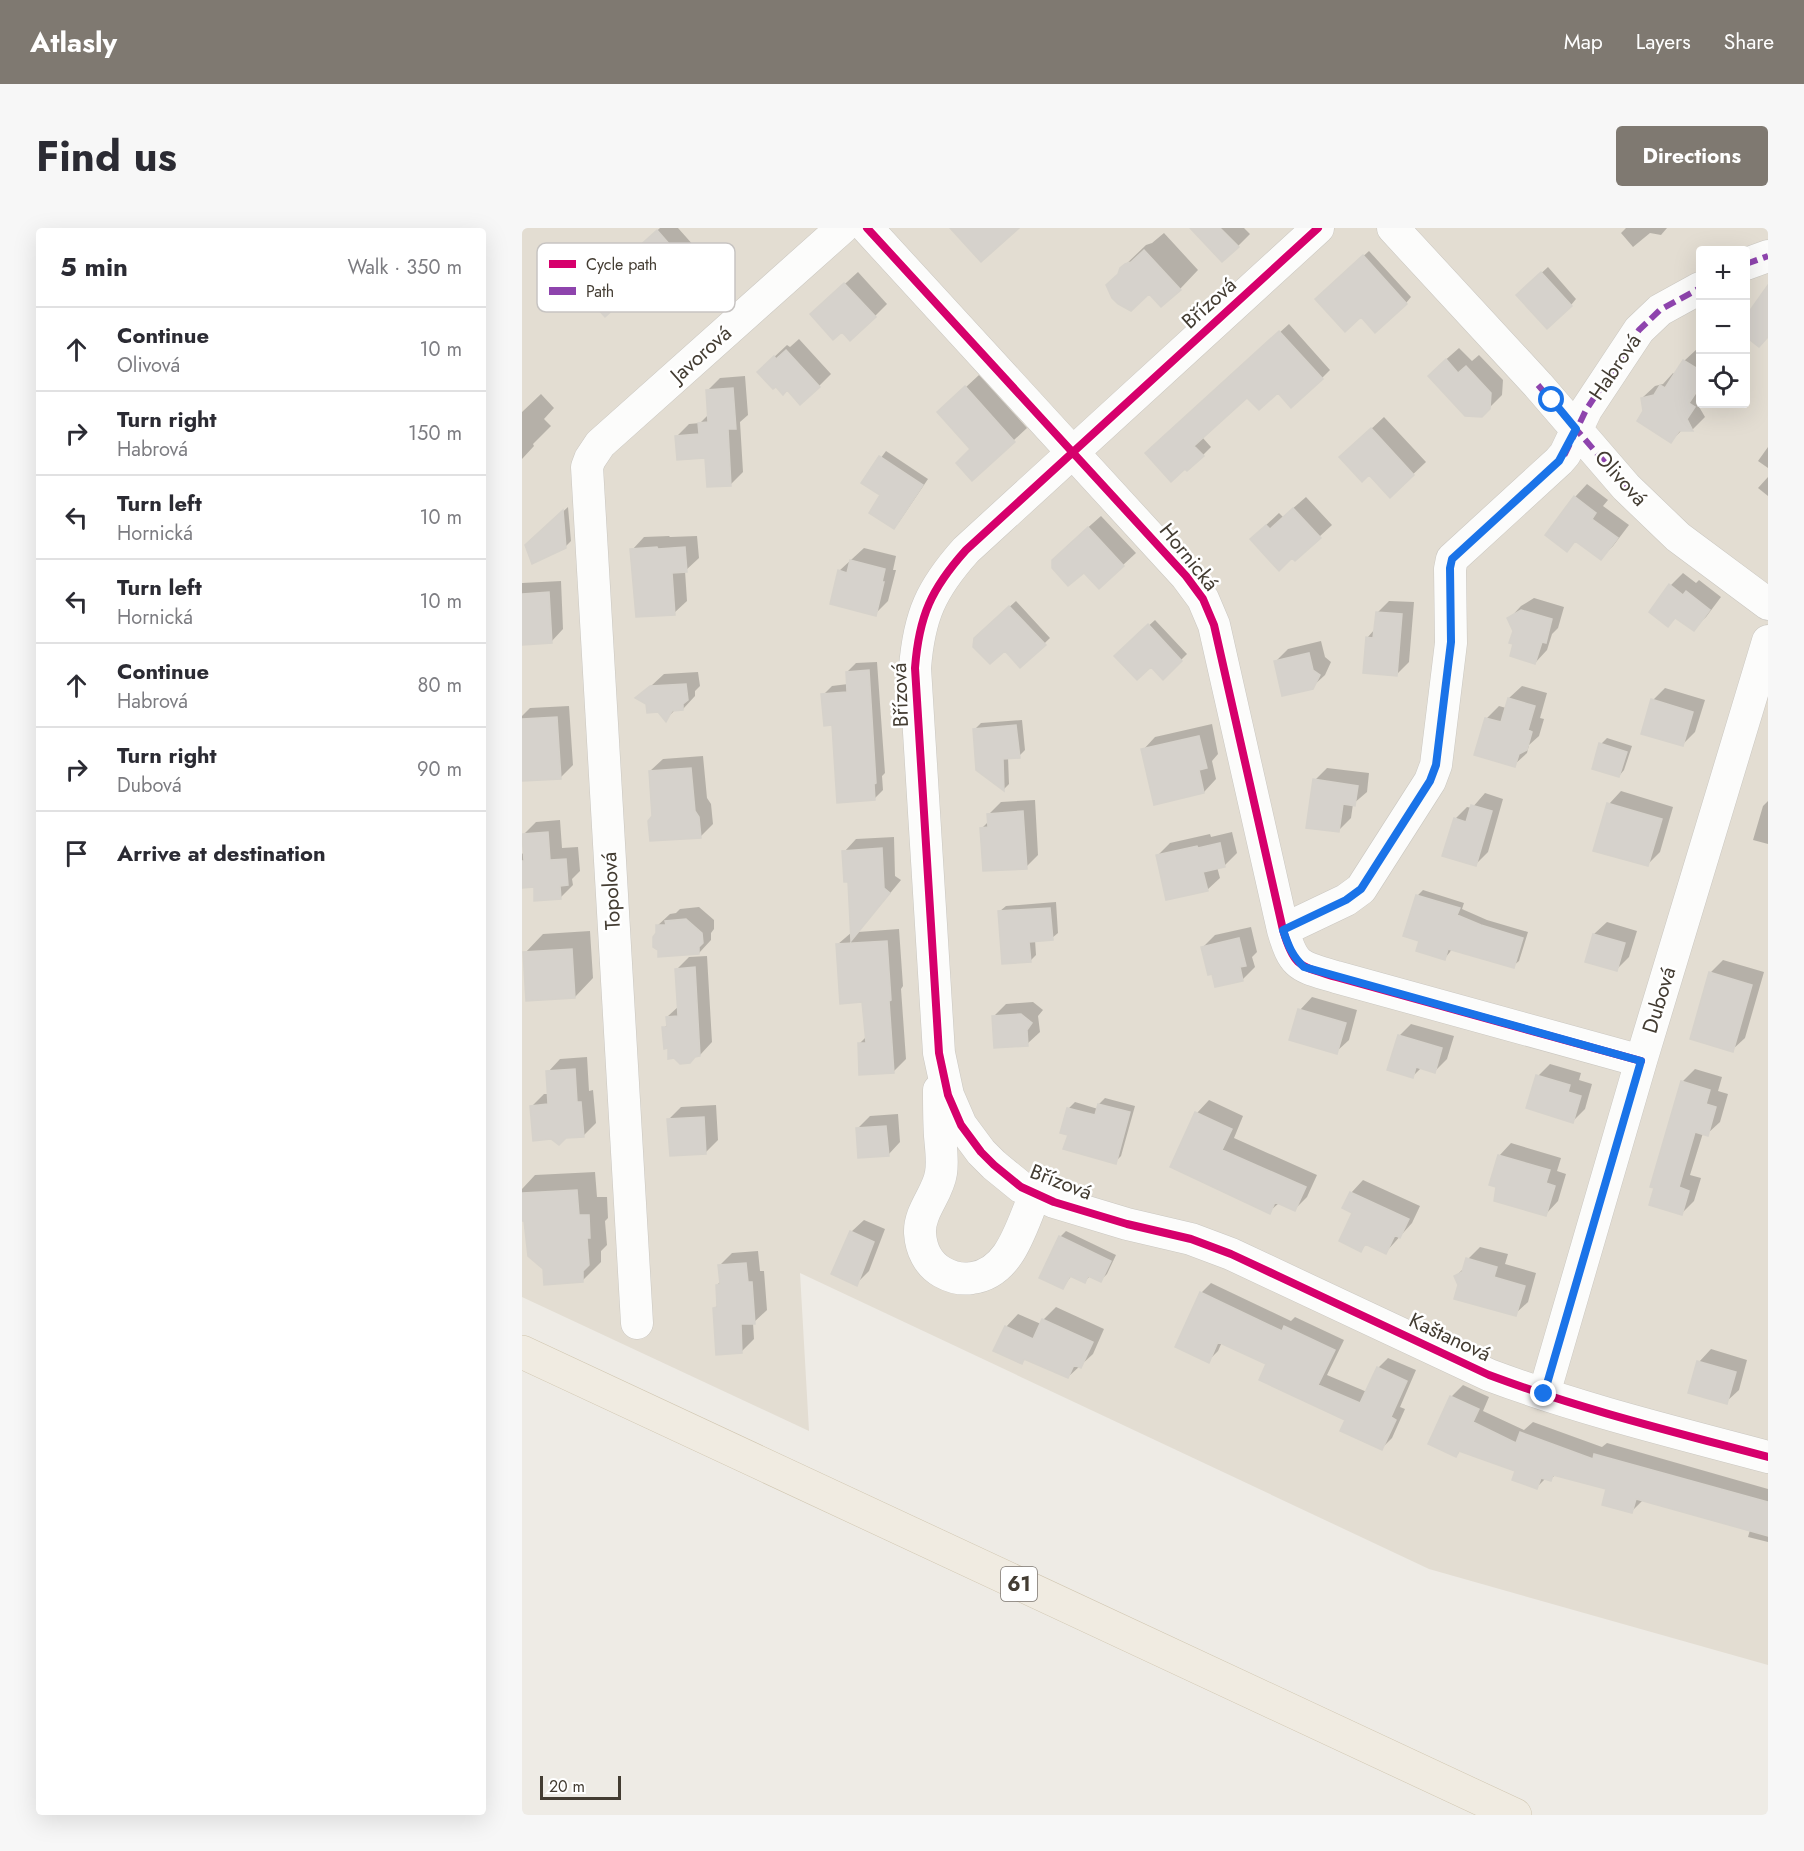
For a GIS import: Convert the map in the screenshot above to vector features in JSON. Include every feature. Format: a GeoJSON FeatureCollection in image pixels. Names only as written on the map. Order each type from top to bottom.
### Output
{"type":"FeatureCollection","features":[{"type":"Feature","properties":{"kind":"main road","name":"61"},"geometry":{"type":"LineString","coordinates":[[522,1352],[1515,1815]]}},
{"type":"Feature","properties":{"kind":"street","name":"Javorová"},"geometry":{"type":"LineString","coordinates":[[590,459],[600,444],[842,228]]}},
{"type":"Feature","properties":{"kind":"street","name":"Hornická"},"geometry":{"type":"LineString","coordinates":[[867,228],[1186,576],[1203,598],[1216,637],[1283,930],[1288,948],[1294,958],[1304,967],[1336,977],[1641,1061]]}},
{"type":"Feature","properties":{"kind":"street","name":"Břízová"},"geometry":{"type":"LineString","coordinates":[[1126,1224],[1035,1195],[1006,1177],[981,1152],[965,1132],[953,1111],[939,1053],[915,668],[917,642],[930,601],[947,571],[966,550],[1318,228]]}},
{"type":"Feature","properties":{"kind":"street","name":"Olivová"},"geometry":{"type":"LineString","coordinates":[[1394,228],[1538,385],[1626,487],[1666,526],[1768,604]]}},
{"type":"Feature","properties":{"kind":"street"},"geometry":{"type":"LineString","coordinates":[[1750,263],[1768,256]]}},
{"type":"Feature","properties":{"kind":"street","name":"Habrová"},"geometry":{"type":"LineString","coordinates":[[1283,930],[1346,900],[1361,889],[1430,781],[1436,765],[1451,642],[1450,568],[1452,559],[1559,461],[1592,401],[1646,322],[1668,304],[1696,290]]}},
{"type":"Feature","properties":{"kind":"street","name":"Topolová"},"geometry":{"type":"LineString","coordinates":[[590,459],[586,474],[637,1323]]}},
{"type":"Feature","properties":{"kind":"street","name":"Dubová"},"geometry":{"type":"LineString","coordinates":[[1544,1394],[1641,1061],[1768,641]]}},
{"type":"Feature","properties":{"kind":"street"},"geometry":{"type":"LineString","coordinates":[[939,1053],[941,1175],[920,1225],[921,1244],[930,1262],[937,1269],[954,1278],[981,1277],[991,1273],[999,1267],[1010,1252],[1035,1195]]}},
{"type":"Feature","properties":{"kind":"street","name":"Kaštanová"},"geometry":{"type":"LineString","coordinates":[[1126,1224],[1191,1239],[1231,1254],[1489,1375],[1590,1409],[1768,1457]]}},
{"type":"Feature","properties":{"kind":"shaded area"},"geometry":{"type":"Polygon","coordinates":[[[522,228],[1768,228],[1768,1665],[1429,1569],[800,1273],[809,1431],[522,1297],[522,228]]]}},
{"type":"Feature","properties":{"kind":"building"},"geometry":{"type":"Polygon","coordinates":[[[950,228],[1019,228],[981,262],[950,228]]]}},
{"type":"Feature","properties":{"kind":"building"},"geometry":{"type":"Polygon","coordinates":[[[1190,228],[1220,228],[1239,247],[1222,262],[1190,228]]]}},
{"type":"Feature","properties":{"kind":"building"},"geometry":{"type":"Polygon","coordinates":[[[657,230],[668,243],[643,243],[657,230]]]}},
{"type":"Feature","properties":{"kind":"building"},"geometry":{"type":"Polygon","coordinates":[[[1144,250],[1181,290],[1161,307],[1149,294],[1131,311],[1112,298],[1106,285],[1118,274],[1120,268],[1144,250]]]}},
{"type":"Feature","properties":{"kind":"building"},"geometry":{"type":"Polygon","coordinates":[[[1363,255],[1407,304],[1375,333],[1361,317],[1345,332],[1315,299],[1363,255]]]}},
{"type":"Feature","properties":{"kind":"building"},"geometry":{"type":"Polygon","coordinates":[[[1541,272],[1572,306],[1547,329],[1516,295],[1541,272]]]}},
{"type":"Feature","properties":{"kind":"building"},"geometry":{"type":"Polygon","coordinates":[[[844,283],[876,317],[850,341],[842,332],[833,340],[810,314],[844,283]]]}},
{"type":"Feature","properties":{"kind":"building"},"geometry":{"type":"Polygon","coordinates":[[[1768,285],[1768,337],[1759,347],[1750,340],[1750,310],[1768,285]]]}},
{"type":"Feature","properties":{"kind":"building"},"geometry":{"type":"Polygon","coordinates":[[[600,312],[610,312],[605,317],[600,312]]]}},
{"type":"Feature","properties":{"kind":"building"},"geometry":{"type":"Polygon","coordinates":[[[1279,331],[1323,379],[1291,408],[1278,393],[1259,410],[1247,398],[1194,446],[1204,456],[1171,482],[1145,453],[1279,331]]]}},
{"type":"Feature","properties":{"kind":"building"},"geometry":{"type":"Polygon","coordinates":[[[786,350],[820,387],[800,405],[787,390],[783,395],[776,387],[773,389],[757,372],[774,356],[776,359],[786,350]]]}},
{"type":"Feature","properties":{"kind":"building"},"geometry":{"type":"Polygon","coordinates":[[[1446,359],[1458,373],[1466,366],[1491,393],[1490,409],[1482,417],[1465,416],[1428,376],[1446,359]]]}},
{"type":"Feature","properties":{"kind":"building"},"geometry":{"type":"Polygon","coordinates":[[[1683,360],[1696,368],[1696,392],[1689,403],[1695,407],[1687,419],[1693,431],[1679,431],[1671,443],[1637,421],[1643,411],[1641,398],[1654,395],[1660,385],[1665,388],[1683,360]]]}},
{"type":"Feature","properties":{"kind":"building"},"geometry":{"type":"Polygon","coordinates":[[[965,386],[1015,442],[972,481],[956,463],[970,449],[937,412],[965,386]]]}},
{"type":"Feature","properties":{"kind":"building"},"geometry":{"type":"Polygon","coordinates":[[[733,388],[736,429],[728,429],[731,486],[707,487],[705,458],[677,460],[675,436],[699,434],[698,423],[708,422],[706,390],[733,388]]]}},
{"type":"Feature","properties":{"kind":"building"},"geometry":{"type":"Polygon","coordinates":[[[1371,428],[1414,475],[1390,498],[1369,475],[1362,482],[1339,457],[1371,428]]]}},
{"type":"Feature","properties":{"kind":"building"},"geometry":{"type":"Polygon","coordinates":[[[879,456],[923,485],[894,529],[869,513],[880,495],[861,483],[879,456]]]}},
{"type":"Feature","properties":{"kind":"building"},"geometry":{"type":"Polygon","coordinates":[[[1574,496],[1596,513],[1592,519],[1618,538],[1601,560],[1575,541],[1567,552],[1545,535],[1574,496]]]}},
{"type":"Feature","properties":{"kind":"building"},"geometry":{"type":"Polygon","coordinates":[[[1293,508],[1321,538],[1295,561],[1292,558],[1279,571],[1250,539],[1266,525],[1270,529],[1293,508]]]}},
{"type":"Feature","properties":{"kind":"building"},"geometry":{"type":"Polygon","coordinates":[[[563,510],[566,548],[532,564],[525,545],[563,510]]]}},
{"type":"Feature","properties":{"kind":"building"},"geometry":{"type":"Polygon","coordinates":[[[1088,527],[1124,566],[1099,589],[1084,573],[1068,586],[1052,568],[1052,560],[1088,527]]]}},
{"type":"Feature","properties":{"kind":"building"},"geometry":{"type":"Polygon","coordinates":[[[657,547],[658,549],[685,547],[687,572],[672,573],[675,615],[636,617],[630,549],[657,547]]]}},
{"type":"Feature","properties":{"kind":"building"},"geometry":{"type":"Polygon","coordinates":[[[850,560],[885,569],[876,616],[830,604],[838,570],[847,573],[850,560]]]}},
{"type":"Feature","properties":{"kind":"building"},"geometry":{"type":"Polygon","coordinates":[[[1669,584],[1683,595],[1686,591],[1710,610],[1694,631],[1675,618],[1668,627],[1649,612],[1669,584]]]}},
{"type":"Feature","properties":{"kind":"building"},"geometry":{"type":"Polygon","coordinates":[[[549,592],[552,643],[522,645],[522,594],[549,592]]]}},
{"type":"Feature","properties":{"kind":"building"},"geometry":{"type":"Polygon","coordinates":[[[1009,606],[1046,645],[1020,668],[1005,651],[990,664],[973,647],[974,638],[1009,606]]]}},
{"type":"Feature","properties":{"kind":"building"},"geometry":{"type":"Polygon","coordinates":[[[1521,610],[1552,619],[1546,643],[1542,642],[1535,664],[1510,656],[1513,644],[1509,643],[1513,631],[1507,618],[1521,610]]]}},
{"type":"Feature","properties":{"kind":"building"},"geometry":{"type":"Polygon","coordinates":[[[1376,612],[1402,614],[1397,676],[1363,673],[1366,637],[1373,638],[1376,612]]]}},
{"type":"Feature","properties":{"kind":"building"},"geometry":{"type":"Polygon","coordinates":[[[1148,624],[1182,661],[1163,680],[1151,667],[1137,680],[1114,656],[1148,624]]]}},
{"type":"Feature","properties":{"kind":"building"},"geometry":{"type":"Polygon","coordinates":[[[1309,653],[1313,670],[1320,675],[1313,689],[1282,696],[1274,661],[1309,653]]]}},
{"type":"Feature","properties":{"kind":"building"},"geometry":{"type":"Polygon","coordinates":[[[869,670],[875,800],[837,803],[832,725],[824,726],[821,694],[847,692],[846,672],[869,670]]]}},
{"type":"Feature","properties":{"kind":"building"},"geometry":{"type":"Polygon","coordinates":[[[686,684],[688,700],[683,704],[683,710],[672,711],[666,722],[658,712],[647,713],[646,704],[635,698],[650,686],[686,684]]]}},
{"type":"Feature","properties":{"kind":"building"},"geometry":{"type":"Polygon","coordinates":[[[1508,698],[1535,706],[1528,730],[1532,732],[1527,750],[1519,754],[1515,767],[1474,755],[1485,718],[1501,722],[1508,698]]]}},
{"type":"Feature","properties":{"kind":"building"},"geometry":{"type":"Polygon","coordinates":[[[1651,699],[1693,712],[1683,746],[1641,734],[1651,699]]]}},
{"type":"Feature","properties":{"kind":"building"},"geometry":{"type":"Polygon","coordinates":[[[557,717],[561,779],[522,781],[522,719],[557,717]]]}},
{"type":"Feature","properties":{"kind":"building"},"geometry":{"type":"Polygon","coordinates":[[[1016,725],[1020,758],[1003,759],[1004,791],[976,770],[973,729],[1016,725]]]}},
{"type":"Feature","properties":{"kind":"building"},"geometry":{"type":"Polygon","coordinates":[[[1199,736],[1207,768],[1199,770],[1204,793],[1154,805],[1141,749],[1199,736]]]}},
{"type":"Feature","properties":{"kind":"building"},"geometry":{"type":"Polygon","coordinates":[[[1599,743],[1627,752],[1619,777],[1592,769],[1599,743]]]}},
{"type":"Feature","properties":{"kind":"building"},"geometry":{"type":"Polygon","coordinates":[[[691,768],[695,811],[699,817],[701,838],[650,841],[648,821],[652,816],[649,771],[691,768]]]}},
{"type":"Feature","properties":{"kind":"building"},"geometry":{"type":"Polygon","coordinates":[[[1313,779],[1358,786],[1355,806],[1343,804],[1339,832],[1306,828],[1313,779]]]}},
{"type":"Feature","properties":{"kind":"building"},"geometry":{"type":"Polygon","coordinates":[[[1607,803],[1662,819],[1648,866],[1593,851],[1607,803]]]}},
{"type":"Feature","properties":{"kind":"building"},"geometry":{"type":"Polygon","coordinates":[[[1471,805],[1492,811],[1476,866],[1442,856],[1454,818],[1466,822],[1471,805]]]}},
{"type":"Feature","properties":{"kind":"building"},"geometry":{"type":"Polygon","coordinates":[[[1023,811],[1027,869],[983,871],[980,828],[988,827],[987,814],[1023,811]]]}},
{"type":"Feature","properties":{"kind":"building"},"geometry":{"type":"Polygon","coordinates":[[[548,832],[550,860],[566,859],[568,885],[560,886],[561,899],[534,901],[534,887],[522,888],[522,861],[524,861],[522,834],[548,832]]]}},
{"type":"Feature","properties":{"kind":"building"},"geometry":{"type":"Polygon","coordinates":[[[1220,843],[1225,867],[1203,872],[1208,891],[1166,900],[1156,855],[1220,843]]]}},
{"type":"Feature","properties":{"kind":"building"},"geometry":{"type":"Polygon","coordinates":[[[882,848],[884,888],[890,893],[851,941],[848,882],[844,882],[842,851],[882,848]]]}},
{"type":"Feature","properties":{"kind":"building"},"geometry":{"type":"Polygon","coordinates":[[[1416,895],[1460,908],[1457,915],[1523,938],[1514,968],[1448,949],[1445,960],[1416,951],[1419,941],[1403,936],[1416,895]]]}},
{"type":"Feature","properties":{"kind":"building"},"geometry":{"type":"Polygon","coordinates":[[[1050,908],[1053,940],[1029,942],[1031,962],[1002,964],[998,911],[1050,908]]]}},
{"type":"Feature","properties":{"kind":"building"},"geometry":{"type":"Polygon","coordinates":[[[686,919],[702,933],[703,943],[699,947],[699,954],[658,957],[658,950],[653,947],[656,925],[666,925],[665,921],[686,919]]]}},
{"type":"Feature","properties":{"kind":"building"},"geometry":{"type":"Polygon","coordinates":[[[1593,934],[1625,943],[1617,971],[1585,962],[1593,934]]]}},
{"type":"Feature","properties":{"kind":"building"},"geometry":{"type":"Polygon","coordinates":[[[1239,938],[1246,966],[1240,967],[1243,981],[1215,987],[1212,974],[1208,975],[1201,947],[1239,938]]]}},
{"type":"Feature","properties":{"kind":"building"},"geometry":{"type":"Polygon","coordinates":[[[887,941],[894,1073],[859,1075],[858,1043],[866,1043],[862,1002],[840,1004],[836,944],[887,941]]]}},
{"type":"Feature","properties":{"kind":"building"},"geometry":{"type":"Polygon","coordinates":[[[572,949],[575,998],[526,1001],[523,952],[572,949]]]}},
{"type":"Feature","properties":{"kind":"building"},"geometry":{"type":"Polygon","coordinates":[[[695,967],[700,1056],[695,1057],[690,1063],[680,1064],[674,1058],[668,1059],[668,1048],[664,1049],[662,1027],[667,1027],[666,1017],[678,1016],[675,969],[695,967]]]}},
{"type":"Feature","properties":{"kind":"building"},"geometry":{"type":"Polygon","coordinates":[[[1709,972],[1752,985],[1733,1052],[1690,1039],[1709,972]]]}},
{"type":"Feature","properties":{"kind":"building"},"geometry":{"type":"Polygon","coordinates":[[[1298,1009],[1346,1023],[1337,1054],[1289,1040],[1298,1009]]]}},
{"type":"Feature","properties":{"kind":"building"},"geometry":{"type":"Polygon","coordinates":[[[1021,1014],[1032,1023],[1027,1030],[1028,1046],[994,1048],[992,1016],[1021,1014]]]}},
{"type":"Feature","properties":{"kind":"building"},"geometry":{"type":"Polygon","coordinates":[[[1398,1035],[1442,1048],[1435,1073],[1416,1067],[1413,1078],[1387,1070],[1398,1035]]]}},
{"type":"Feature","properties":{"kind":"building"},"geometry":{"type":"Polygon","coordinates":[[[575,1069],[577,1102],[581,1102],[584,1137],[566,1138],[559,1145],[551,1139],[533,1141],[530,1106],[548,1104],[546,1071],[575,1069]]]}},
{"type":"Feature","properties":{"kind":"building"},"geometry":{"type":"Polygon","coordinates":[[[1536,1075],[1570,1085],[1568,1092],[1581,1096],[1573,1123],[1526,1108],[1536,1075]]]}},
{"type":"Feature","properties":{"kind":"building"},"geometry":{"type":"Polygon","coordinates":[[[1681,1081],[1710,1090],[1706,1104],[1716,1107],[1708,1136],[1695,1132],[1679,1187],[1689,1191],[1682,1215],[1649,1205],[1654,1188],[1650,1187],[1681,1081]]]}},
{"type":"Feature","properties":{"kind":"building"},"geometry":{"type":"Polygon","coordinates":[[[1098,1104],[1130,1112],[1116,1164],[1063,1149],[1068,1135],[1060,1133],[1067,1108],[1095,1115],[1098,1104]]]}},
{"type":"Feature","properties":{"kind":"building"},"geometry":{"type":"Polygon","coordinates":[[[1195,1112],[1232,1129],[1222,1150],[1306,1187],[1295,1211],[1275,1202],[1270,1214],[1170,1167],[1195,1112]]]}},
{"type":"Feature","properties":{"kind":"building"},"geometry":{"type":"Polygon","coordinates":[[[704,1117],[706,1154],[670,1156],[667,1119],[704,1117]]]}},
{"type":"Feature","properties":{"kind":"building"},"geometry":{"type":"Polygon","coordinates":[[[886,1126],[889,1156],[858,1158],[856,1128],[886,1126]]]}},
{"type":"Feature","properties":{"kind":"building"},"geometry":{"type":"Polygon","coordinates":[[[1498,1155],[1550,1170],[1546,1183],[1555,1186],[1546,1216],[1494,1201],[1496,1187],[1489,1185],[1498,1155]]]}},
{"type":"Feature","properties":{"kind":"building"},"geometry":{"type":"Polygon","coordinates":[[[577,1190],[579,1215],[589,1215],[590,1238],[587,1238],[589,1265],[583,1271],[583,1282],[544,1285],[543,1269],[528,1256],[524,1221],[522,1221],[522,1193],[577,1190]]]}},
{"type":"Feature","properties":{"kind":"building"},"geometry":{"type":"Polygon","coordinates":[[[1350,1192],[1409,1219],[1400,1238],[1395,1235],[1386,1254],[1365,1244],[1361,1252],[1339,1241],[1352,1213],[1342,1208],[1350,1192]]]}},
{"type":"Feature","properties":{"kind":"building"},"geometry":{"type":"Polygon","coordinates":[[[850,1231],[874,1242],[857,1286],[831,1274],[850,1231]]]}},
{"type":"Feature","properties":{"kind":"building"},"geometry":{"type":"Polygon","coordinates":[[[1059,1236],[1111,1261],[1101,1282],[1088,1276],[1085,1283],[1070,1276],[1063,1289],[1039,1278],[1059,1236]]]}},
{"type":"Feature","properties":{"kind":"building"},"geometry":{"type":"Polygon","coordinates":[[[1466,1258],[1497,1267],[1494,1277],[1525,1286],[1516,1316],[1454,1299],[1458,1285],[1454,1276],[1462,1272],[1466,1258]]]}},
{"type":"Feature","properties":{"kind":"building"},"geometry":{"type":"Polygon","coordinates":[[[746,1263],[748,1282],[752,1282],[755,1324],[741,1324],[742,1353],[716,1355],[713,1308],[717,1307],[716,1285],[720,1284],[718,1265],[746,1263]]]}},
{"type":"Feature","properties":{"kind":"building"},"geometry":{"type":"Polygon","coordinates":[[[1200,1292],[1282,1331],[1284,1326],[1335,1350],[1318,1385],[1360,1403],[1377,1367],[1407,1381],[1391,1417],[1396,1420],[1382,1450],[1340,1431],[1345,1420],[1259,1380],[1266,1364],[1218,1342],[1209,1363],[1175,1347],[1200,1292]]]}},
{"type":"Feature","properties":{"kind":"building"},"geometry":{"type":"Polygon","coordinates":[[[1042,1319],[1093,1342],[1081,1368],[1074,1365],[1068,1378],[1024,1359],[1022,1364],[993,1351],[1005,1326],[1033,1339],[1042,1319]]]}},
{"type":"Feature","properties":{"kind":"building"},"geometry":{"type":"Polygon","coordinates":[[[1697,1361],[1736,1372],[1727,1404],[1688,1393],[1697,1361]]]}},
{"type":"Feature","properties":{"kind":"building"},"geometry":{"type":"Polygon","coordinates":[[[1450,1396],[1479,1409],[1473,1422],[1516,1443],[1520,1432],[1593,1459],[1594,1454],[1768,1502],[1768,1536],[1636,1499],[1632,1513],[1602,1505],[1606,1489],[1553,1475],[1551,1481],[1541,1478],[1537,1489],[1512,1480],[1515,1471],[1459,1451],[1456,1457],[1428,1444],[1450,1396]]]}},
{"type":"Feature","properties":{"kind":"marked path"},"geometry":{"type":"LineString","coordinates":[[1750,263],[1768,256]]}},
{"type":"Feature","properties":{"kind":"marked path"},"geometry":{"type":"LineString","coordinates":[[1283,930],[1346,900],[1361,889],[1430,781],[1436,765],[1451,643],[1450,569],[1452,559],[1565,454],[1586,410],[1639,330],[1660,310],[1696,290]]}},
{"type":"Feature","properties":{"kind":"marked path"},"geometry":{"type":"LineString","coordinates":[[1538,385],[1626,487]]}},
{"type":"Feature","properties":{"kind":"cycle path"},"geometry":{"type":"LineString","coordinates":[[867,228],[1186,576],[1203,599],[1214,625],[1283,930],[1295,959],[1306,967],[1336,977],[1641,1061]]}},
{"type":"Feature","properties":{"kind":"cycle path"},"geometry":{"type":"LineString","coordinates":[[1318,228],[966,550],[944,578],[929,604],[920,633],[915,668],[939,1053],[948,1095],[961,1125],[981,1152],[1021,1187],[1054,1202],[1127,1224],[1191,1239],[1231,1254],[1489,1375],[1558,1399],[1768,1457]]}},
{"type":"Feature","properties":{"kind":"route"},"geometry":{"type":"LineString","coordinates":[[1544,1394],[1641,1061],[1304,967],[1294,958],[1288,948],[1283,930],[1346,900],[1361,889],[1430,781],[1436,765],[1452,632],[1450,568],[1452,559],[1565,454],[1576,429],[1552,400]]}}]}
